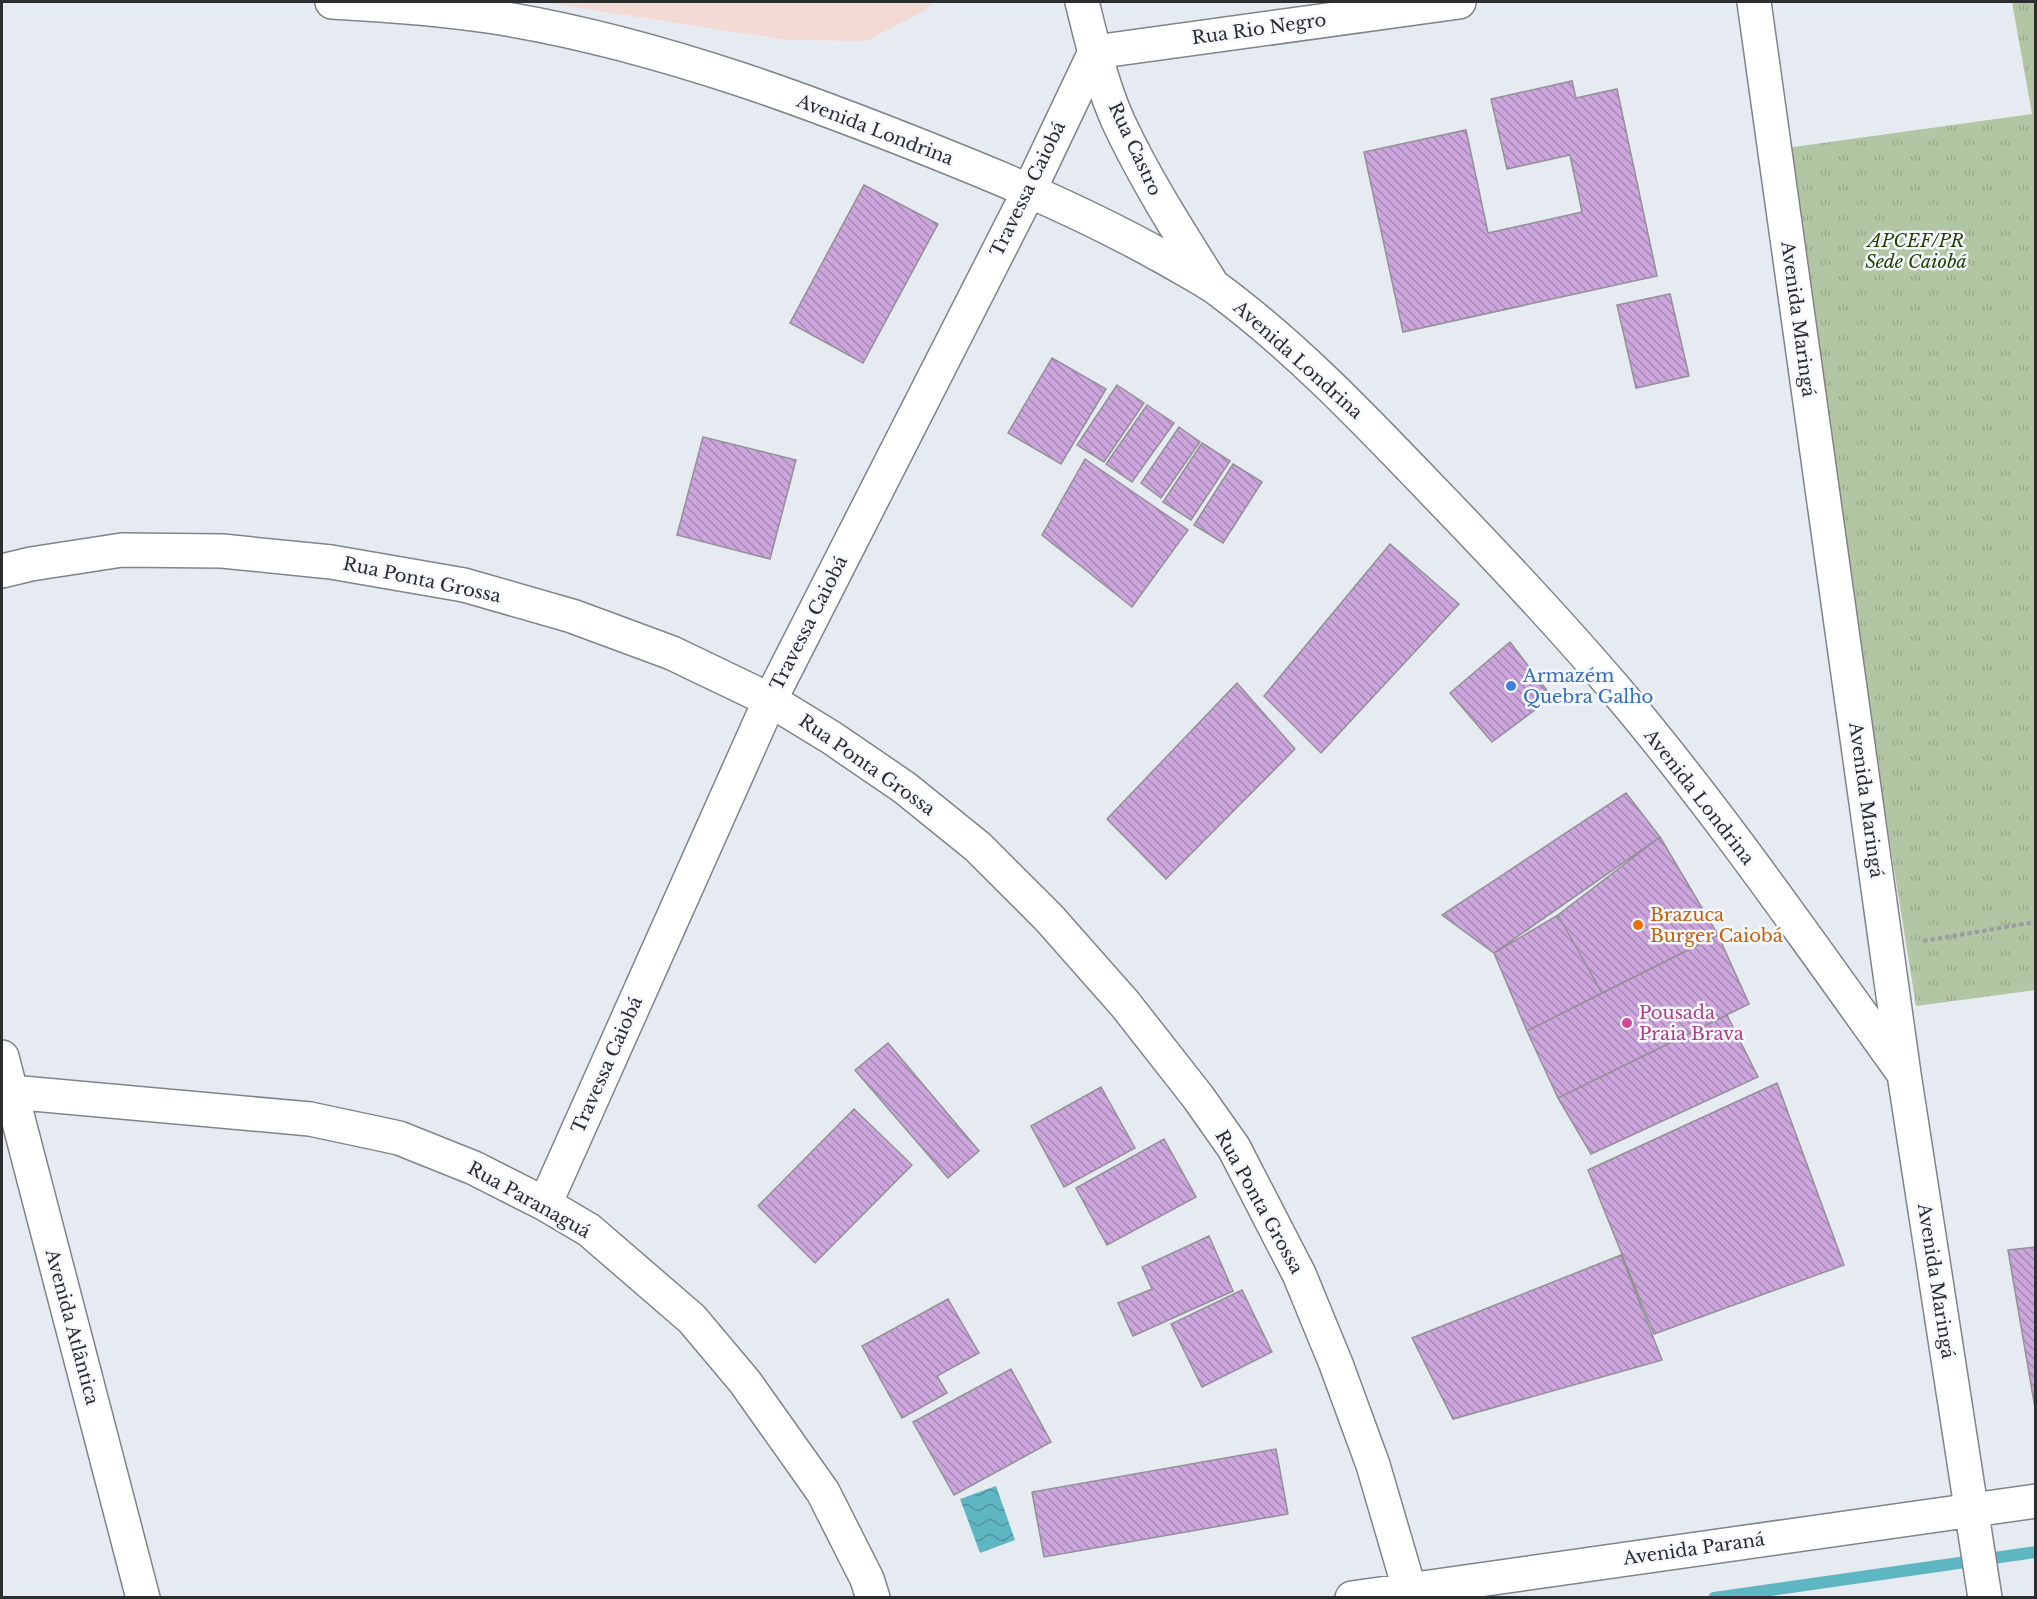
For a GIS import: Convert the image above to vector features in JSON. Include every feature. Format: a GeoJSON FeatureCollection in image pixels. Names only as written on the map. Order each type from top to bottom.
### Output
{"type":"FeatureCollection","features":[{"type":"Feature","properties":{"kind":"street","name":"Avenida Londrina"},"geometry":{"type":"LineString","coordinates":[[332,2],[423,4],[506,19],[621,44],[717,73],[868,124],[1029,190],[1124,235],[1212,285],[1279,338],[1375,430],[1492,552],[1617,692],[1737,843],[1904,1074]]}},
{"type":"Feature","properties":{"kind":"street","name":"Rua Castro"},"geometry":{"type":"LineString","coordinates":[[1082,2],[1095,52],[1117,119],[1160,202],[1212,285]]}},
{"type":"Feature","properties":{"kind":"street","name":"Rua Rio Negro"},"geometry":{"type":"LineString","coordinates":[[1095,52],[1459,2]]}},
{"type":"Feature","properties":{"kind":"street","name":"Avenida Maringá"},"geometry":{"type":"LineString","coordinates":[[1754,2],[1904,1074],[1985,1598]]}},
{"type":"Feature","properties":{"kind":"street","name":"Travessa Caiobá"},"geometry":{"type":"LineString","coordinates":[[545,1204],[770,700],[1029,190],[1095,52]]}},
{"type":"Feature","properties":{"kind":"street","name":"Rua Ponta Grossa"},"geometry":{"type":"LineString","coordinates":[[2,571],[31,564],[122,550],[222,551],[331,562],[464,585],[572,616],[672,652],[770,700],[832,738],[905,788],[978,847],[1049,918],[1125,1004],[1198,1097],[1234,1148],[1299,1274],[1373,1465],[1411,1593]]}},
{"type":"Feature","properties":{"kind":"street","name":"Avenida Atlântica"},"geometry":{"type":"LineString","coordinates":[[2,1057],[143,1598]]}},
{"type":"Feature","properties":{"kind":"street","name":"Rua Paranaguá"},"geometry":{"type":"LineString","coordinates":[[11,1092],[309,1119],[399,1138],[474,1168],[545,1204],[589,1230],[692,1320],[745,1382],[823,1492],[867,1579],[873,1598]]}},
{"type":"Feature","properties":{"kind":"street","name":"Avenida Paraná"},"geometry":{"type":"LineString","coordinates":[[1352,1598],[1411,1593],[2036,1501]]}},
{"type":"Feature","properties":{"kind":"path"},"geometry":{"type":"LineString","coordinates":[[1886,947],[2036,922]]}},
{"type":"Feature","properties":{"kind":"shaded area"},"geometry":{"type":"Polygon","coordinates":[[[542,2],[934,2],[924,11],[866,41],[786,40],[542,2]]]}},
{"type":"Feature","properties":{"kind":"green space","name":"APCEF/PR Sede Caiobá"},"geometry":{"type":"Polygon","coordinates":[[[2012,2],[2035,2],[2035,990],[1916,1006],[1779,149],[2032,114],[2012,2]]]}},
{"type":"Feature","properties":{"kind":"water"},"geometry":{"type":"Polygon","coordinates":[[[996,1486],[1015,1540],[980,1553],[960,1499],[996,1486]]]}},
{"type":"Feature","properties":{"kind":"building"},"geometry":{"type":"Polygon","coordinates":[[[1572,81],[1576,98],[1617,89],[1657,276],[1403,332],[1364,152],[1466,130],[1488,233],[1582,212],[1570,155],[1507,169],[1491,99],[1572,81]]]}},
{"type":"Feature","properties":{"kind":"building"},"geometry":{"type":"Polygon","coordinates":[[[864,185],[938,224],[863,363],[790,323],[864,185]]]}},
{"type":"Feature","properties":{"kind":"building"},"geometry":{"type":"Polygon","coordinates":[[[1670,294],[1689,376],[1636,388],[1617,305],[1670,294]]]}},
{"type":"Feature","properties":{"kind":"building"},"geometry":{"type":"Polygon","coordinates":[[[1052,358],[1106,389],[1061,464],[1008,433],[1052,358]]]}},
{"type":"Feature","properties":{"kind":"building"},"geometry":{"type":"Polygon","coordinates":[[[1117,385],[1144,403],[1104,462],[1077,445],[1117,385]]]}},
{"type":"Feature","properties":{"kind":"building"},"geometry":{"type":"Polygon","coordinates":[[[1147,405],[1174,423],[1132,482],[1106,464],[1147,405]]]}},
{"type":"Feature","properties":{"kind":"building"},"geometry":{"type":"Polygon","coordinates":[[[1179,427],[1200,442],[1161,498],[1141,483],[1179,427]]]}},
{"type":"Feature","properties":{"kind":"building"},"geometry":{"type":"Polygon","coordinates":[[[703,437],[796,460],[770,559],[677,535],[703,437]]]}},
{"type":"Feature","properties":{"kind":"building"},"geometry":{"type":"Polygon","coordinates":[[[1202,443],[1230,461],[1191,520],[1163,502],[1202,443]]]}},
{"type":"Feature","properties":{"kind":"building"},"geometry":{"type":"Polygon","coordinates":[[[1085,459],[1188,530],[1132,607],[1042,535],[1085,459]]]}},
{"type":"Feature","properties":{"kind":"building"},"geometry":{"type":"Polygon","coordinates":[[[1233,464],[1262,482],[1223,543],[1194,525],[1233,464]]]}},
{"type":"Feature","properties":{"kind":"building"},"geometry":{"type":"Polygon","coordinates":[[[1390,544],[1459,604],[1321,753],[1264,696],[1390,544]]]}},
{"type":"Feature","properties":{"kind":"building"},"geometry":{"type":"Polygon","coordinates":[[[1510,642],[1552,697],[1492,742],[1450,693],[1510,642]]]}},
{"type":"Feature","properties":{"kind":"building"},"geometry":{"type":"Polygon","coordinates":[[[1237,683],[1295,749],[1166,879],[1107,819],[1237,683]]]}},
{"type":"Feature","properties":{"kind":"building"},"geometry":{"type":"Polygon","coordinates":[[[1626,793],[1660,837],[1494,953],[1442,915],[1626,793]]]}},
{"type":"Feature","properties":{"kind":"building","name":"Brazuca Burger Caiobá"},"geometry":{"type":"Polygon","coordinates":[[[1660,837],[1718,935],[1602,993],[1558,915],[1660,837]]]}},
{"type":"Feature","properties":{"kind":"building","name":"Pousada Praia Brava"},"geometry":{"type":"Polygon","coordinates":[[[1558,915],[1602,993],[1527,1031],[1494,953],[1558,915]]]}},
{"type":"Feature","properties":{"kind":"building","name":"Pousada Praia Brava"},"geometry":{"type":"Polygon","coordinates":[[[1718,935],[1749,1004],[1558,1098],[1527,1031],[1718,935]]]}},
{"type":"Feature","properties":{"kind":"building"},"geometry":{"type":"Polygon","coordinates":[[[1727,1015],[1758,1077],[1591,1154],[1558,1098],[1727,1015]]]}},
{"type":"Feature","properties":{"kind":"building"},"geometry":{"type":"Polygon","coordinates":[[[888,1043],[979,1151],[948,1178],[855,1070],[888,1043]]]}},
{"type":"Feature","properties":{"kind":"building"},"geometry":{"type":"Polygon","coordinates":[[[1777,1083],[1844,1265],[1654,1334],[1588,1170],[1777,1083]]]}},
{"type":"Feature","properties":{"kind":"building"},"geometry":{"type":"Polygon","coordinates":[[[1101,1087],[1135,1148],[1064,1187],[1031,1126],[1101,1087]]]}},
{"type":"Feature","properties":{"kind":"building"},"geometry":{"type":"Polygon","coordinates":[[[854,1109],[912,1165],[815,1263],[758,1206],[854,1109]]]}},
{"type":"Feature","properties":{"kind":"building"},"geometry":{"type":"Polygon","coordinates":[[[1164,1139],[1196,1197],[1107,1245],[1076,1188],[1164,1139]]]}},
{"type":"Feature","properties":{"kind":"building"},"geometry":{"type":"Polygon","coordinates":[[[1209,1236],[1233,1291],[1133,1336],[1118,1303],[1152,1289],[1142,1267],[1209,1236]]]}},
{"type":"Feature","properties":{"kind":"building"},"geometry":{"type":"Polygon","coordinates":[[[2036,1247],[2036,1414],[2008,1250],[2036,1247]]]}},
{"type":"Feature","properties":{"kind":"building"},"geometry":{"type":"Polygon","coordinates":[[[1621,1255],[1662,1360],[1453,1419],[1412,1338],[1621,1255]]]}},
{"type":"Feature","properties":{"kind":"building"},"geometry":{"type":"Polygon","coordinates":[[[1242,1290],[1272,1352],[1202,1387],[1171,1324],[1242,1290]]]}},
{"type":"Feature","properties":{"kind":"building"},"geometry":{"type":"Polygon","coordinates":[[[948,1299],[979,1353],[937,1376],[947,1393],[902,1418],[862,1346],[948,1299]]]}},
{"type":"Feature","properties":{"kind":"building"},"geometry":{"type":"Polygon","coordinates":[[[1011,1369],[1051,1442],[954,1495],[913,1422],[1011,1369]]]}},
{"type":"Feature","properties":{"kind":"building"},"geometry":{"type":"Polygon","coordinates":[[[1276,1449],[1288,1514],[1044,1557],[1032,1492],[1276,1449]]]}},
{"type":"Feature","properties":{"kind":"waterway"},"geometry":{"type":"LineString","coordinates":[[1714,1598],[2036,1552]]}},
{"type":"Feature","properties":{"kind":"place","name":"Armazém Quebra Galho"},"geometry":{"type":"Point","coordinates":[1511,686]}},
{"type":"Feature","properties":{"kind":"place","name":"Brazuca Burger Caiobá"},"geometry":{"type":"Point","coordinates":[1638,925]}},
{"type":"Feature","properties":{"kind":"place","name":"Pousada Praia Brava"},"geometry":{"type":"Point","coordinates":[1627,1023]}}]}
